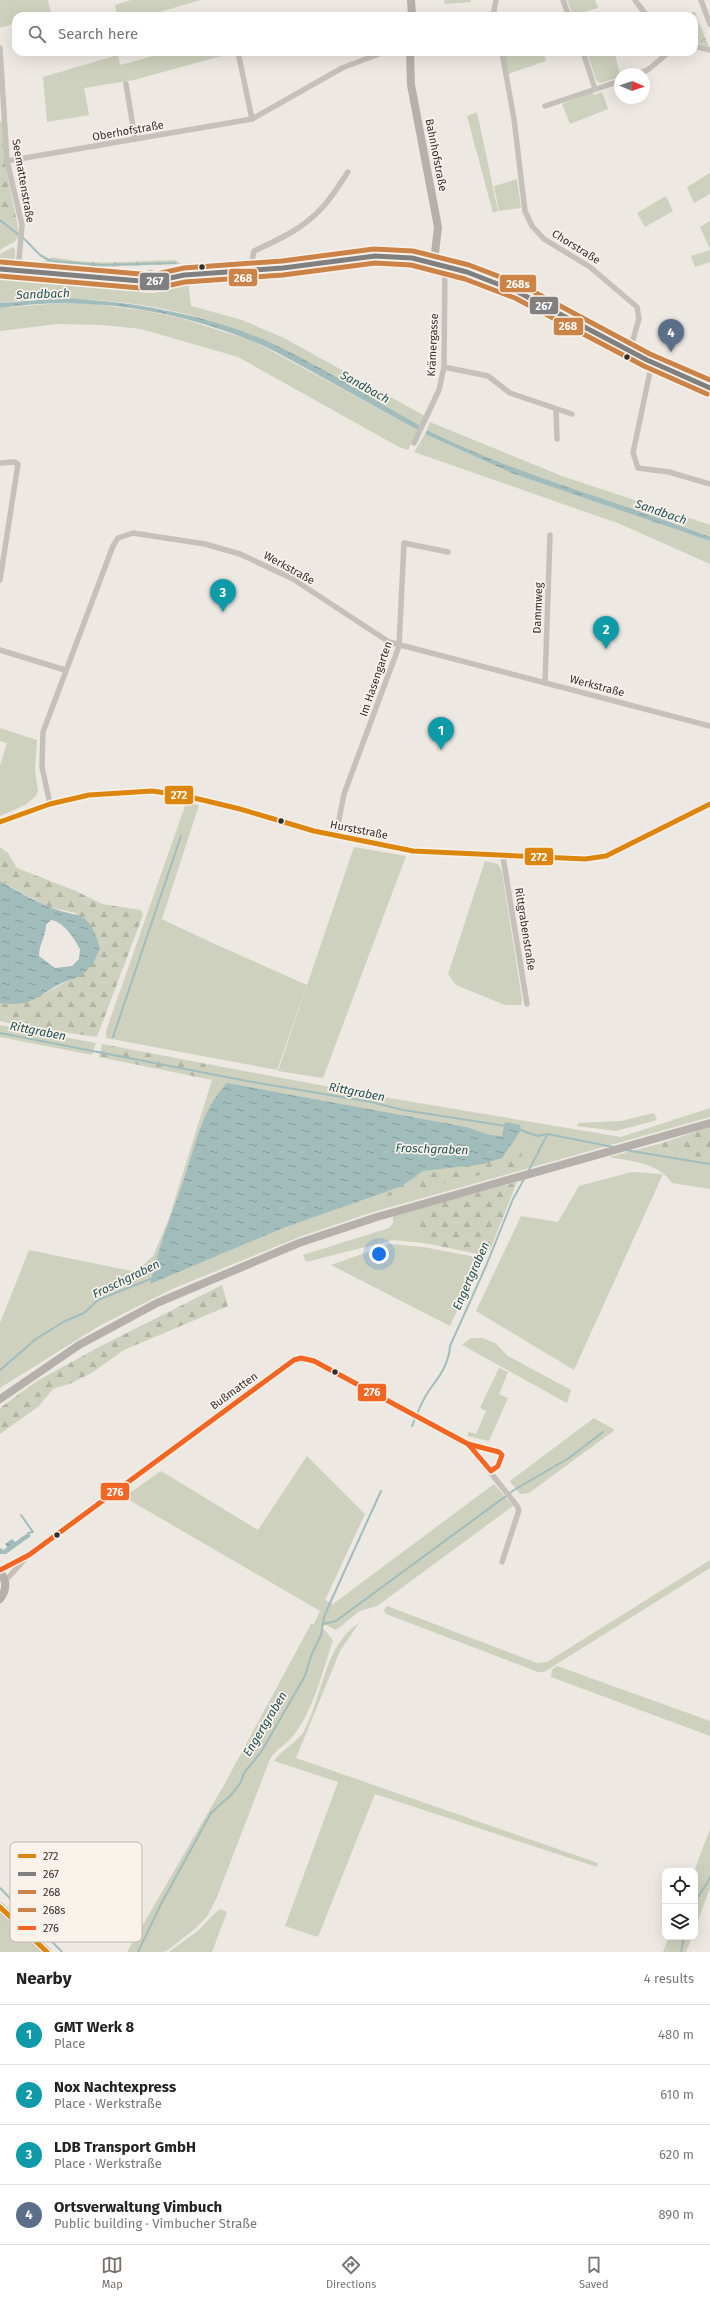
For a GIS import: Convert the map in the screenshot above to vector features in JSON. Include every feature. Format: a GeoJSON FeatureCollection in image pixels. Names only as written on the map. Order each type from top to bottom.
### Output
{"type":"FeatureCollection","features":[{"type":"Feature","properties":{"kind":"main road"},"geometry":{"type":"LineString","coordinates":[[0,1907],[10,1917]]}},
{"type":"Feature","properties":{"kind":"main road"},"geometry":{"type":"LineString","coordinates":[[37,1942],[47,1952]]}},
{"type":"Feature","properties":{"kind":"street"},"geometry":{"type":"LineString","coordinates":[[411,0],[412,12]]}},
{"type":"Feature","properties":{"kind":"street"},"geometry":{"type":"LineString","coordinates":[[494,12],[496,0]]}},
{"type":"Feature","properties":{"kind":"street"},"geometry":{"type":"LineString","coordinates":[[563,0],[568,12]]}},
{"type":"Feature","properties":{"kind":"street"},"geometry":{"type":"LineString","coordinates":[[634,0],[643,12]]}},
{"type":"Feature","properties":{"kind":"street"},"geometry":{"type":"LineString","coordinates":[[701,0],[710,24]]}},
{"type":"Feature","properties":{"kind":"street"},"geometry":{"type":"LineString","coordinates":[[698,47],[710,50]]}},
{"type":"Feature","properties":{"kind":"street","name":"Seemattenstraße"},"geometry":{"type":"LineString","coordinates":[[0,48],[7,161],[22,225],[18,270]]}},
{"type":"Feature","properties":{"kind":"street","name":"Oberhofstraße"},"geometry":{"type":"LineString","coordinates":[[7,161],[252,119],[342,68],[374,56]]}},
{"type":"Feature","properties":{"kind":"street","name":"Bahnhofstraße"},"geometry":{"type":"LineString","coordinates":[[410,56],[411,85],[438,227],[434,262]]}},
{"type":"Feature","properties":{"kind":"street","name":"Chorstraße"},"geometry":{"type":"LineString","coordinates":[[503,56],[514,119],[525,211],[529,220],[544,239],[577,257],[637,307],[639,318],[630,350]]}},
{"type":"Feature","properties":{"kind":"street"},"geometry":{"type":"LineString","coordinates":[[583,56],[595,89]]}},
{"type":"Feature","properties":{"kind":"street"},"geometry":{"type":"LineString","coordinates":[[650,68],[664,56]]}},
{"type":"Feature","properties":{"kind":"street"},"geometry":{"type":"LineString","coordinates":[[239,57],[252,119]]}},
{"type":"Feature","properties":{"kind":"street"},"geometry":{"type":"LineString","coordinates":[[545,106],[614,83]]}},
{"type":"Feature","properties":{"kind":"street"},"geometry":{"type":"LineString","coordinates":[[126,84],[135,139]]}},
{"type":"Feature","properties":{"kind":"street"},"geometry":{"type":"LineString","coordinates":[[253,271],[252,261],[254,251],[288,235],[306,223],[321,209],[348,172]]}},
{"type":"Feature","properties":{"kind":"street"},"geometry":{"type":"LineString","coordinates":[[0,269],[113,280],[151,274],[184,275],[253,271],[375,256],[412,258],[445,265],[538,301],[652,362],[710,388]]}},
{"type":"Feature","properties":{"kind":"street","name":"Krämergasse"},"geometry":{"type":"LineString","coordinates":[[414,444],[439,390],[444,367],[445,265]]}},
{"type":"Feature","properties":{"kind":"street"},"geometry":{"type":"LineString","coordinates":[[652,362],[633,453],[634,462],[638,468],[669,472],[710,484]]}},
{"type":"Feature","properties":{"kind":"street"},"geometry":{"type":"LineString","coordinates":[[444,367],[488,376],[510,393],[572,414]]}},
{"type":"Feature","properties":{"kind":"street"},"geometry":{"type":"LineString","coordinates":[[556,409],[557,439]]}},
{"type":"Feature","properties":{"kind":"street"},"geometry":{"type":"LineString","coordinates":[[0,463],[14,462],[18,464],[0,580]]}},
{"type":"Feature","properties":{"kind":"street","name":"Werkstraße"},"geometry":{"type":"LineString","coordinates":[[50,804],[42,767],[43,732],[65,670],[113,546],[118,538],[133,533],[205,544],[240,554],[293,579],[389,642],[399,646],[545,682],[710,726]]}},
{"type":"Feature","properties":{"kind":"street","name":"Dammweg"},"geometry":{"type":"LineString","coordinates":[[545,682],[550,535]]}},
{"type":"Feature","properties":{"kind":"street","name":"Im Hasengarten"},"geometry":{"type":"LineString","coordinates":[[336,835],[344,794],[399,646],[404,543],[448,552]]}},
{"type":"Feature","properties":{"kind":"street"},"geometry":{"type":"LineString","coordinates":[[0,650],[65,670]]}},
{"type":"Feature","properties":{"kind":"street","name":"Hurststraße"},"geometry":{"type":"LineString","coordinates":[[0,822],[50,804],[90,795],[152,791],[178,794],[223,804],[314,831],[413,851],[503,857],[585,859],[606,856],[710,804]]}},
{"type":"Feature","properties":{"kind":"street","name":"Rittgrabenstraße"},"geometry":{"type":"LineString","coordinates":[[503,857],[527,1004]]}},
{"type":"Feature","properties":{"kind":"street"},"geometry":{"type":"LineString","coordinates":[[0,1399],[39,1371],[108,1328],[157,1303],[245,1264],[299,1243],[376,1217],[649,1142],[710,1123]]}},
{"type":"Feature","properties":{"kind":"street","name":"Bußmatten"},"geometry":{"type":"LineString","coordinates":[[0,1571],[29,1555],[294,1360],[301,1358],[314,1361],[412,1412],[468,1444],[499,1452],[502,1455],[501,1460],[498,1466],[491,1471]]}},
{"type":"Feature","properties":{"kind":"street","name":"Bußmatten"},"geometry":{"type":"LineString","coordinates":[[468,1444],[511,1496],[519,1510],[502,1562]]}},
{"type":"Feature","properties":{"kind":"street","name":"Bußmatten"},"geometry":{"type":"LineString","coordinates":[[5,1581],[29,1555]]}},
{"type":"Feature","properties":{"kind":"street"},"geometry":{"type":"LineString","coordinates":[[0,1571],[5,1581],[4,1592],[0,1599]]}},
{"type":"Feature","properties":{"kind":"green space"},"geometry":{"type":"Polygon","coordinates":[[[0,0],[48,0],[51,12],[12,12],[12,24],[0,28],[0,0]]]}},
{"type":"Feature","properties":{"kind":"green space"},"geometry":{"type":"Polygon","coordinates":[[[131,0],[201,0],[159,12],[116,12],[115,5],[131,0]]]}},
{"type":"Feature","properties":{"kind":"green space"},"geometry":{"type":"Polygon","coordinates":[[[444,0],[471,0],[471,2],[445,4],[444,0]]]}},
{"type":"Feature","properties":{"kind":"green space"},"geometry":{"type":"Polygon","coordinates":[[[567,0],[595,0],[598,8],[584,12],[572,12],[567,0]]]}},
{"type":"Feature","properties":{"kind":"green space"},"geometry":{"type":"Polygon","coordinates":[[[698,20],[709,47],[698,43],[698,20]]]}},
{"type":"Feature","properties":{"kind":"green space"},"geometry":{"type":"Polygon","coordinates":[[[115,56],[118,56],[120,65],[153,56],[221,56],[134,80],[84,88],[89,115],[47,122],[43,77],[115,56]]]}},
{"type":"Feature","properties":{"kind":"green space"},"geometry":{"type":"Polygon","coordinates":[[[505,56],[544,56],[546,61],[508,74],[505,56]]]}},
{"type":"Feature","properties":{"kind":"green space"},"geometry":{"type":"Polygon","coordinates":[[[588,56],[616,56],[618,68],[614,68],[614,79],[600,83],[596,80],[588,56]]]}},
{"type":"Feature","properties":{"kind":"green space"},"geometry":{"type":"Polygon","coordinates":[[[592,92],[594,95],[602,92],[608,109],[570,124],[562,104],[592,92]]]}},
{"type":"Feature","properties":{"kind":"green space"},"geometry":{"type":"Polygon","coordinates":[[[477,112],[498,211],[493,213],[467,116],[477,112]]]}},
{"type":"Feature","properties":{"kind":"green space"},"geometry":{"type":"Polygon","coordinates":[[[0,121],[2,122],[5,164],[19,232],[0,217],[0,121]]]}},
{"type":"Feature","properties":{"kind":"green space"},"geometry":{"type":"Polygon","coordinates":[[[710,173],[710,194],[694,203],[687,187],[710,173]]]}},
{"type":"Feature","properties":{"kind":"green space"},"geometry":{"type":"Polygon","coordinates":[[[517,179],[521,208],[499,211],[494,186],[517,179]]]}},
{"type":"Feature","properties":{"kind":"green space"},"geometry":{"type":"Polygon","coordinates":[[[666,196],[673,211],[645,227],[637,213],[666,196]]]}},
{"type":"Feature","properties":{"kind":"green space"},"geometry":{"type":"Polygon","coordinates":[[[0,217],[19,232],[19,236],[15,241],[0,250],[0,217]]]}},
{"type":"Feature","properties":{"kind":"green space"},"geometry":{"type":"Polygon","coordinates":[[[710,221],[710,249],[700,227],[710,221]]]}},
{"type":"Feature","properties":{"kind":"green space"},"geometry":{"type":"Polygon","coordinates":[[[13,247],[15,249],[15,261],[10,265],[0,264],[0,254],[13,247]]]}},
{"type":"Feature","properties":{"kind":"green space"},"geometry":{"type":"Polygon","coordinates":[[[710,250],[710,262],[695,267],[691,256],[710,250]]]}},
{"type":"Feature","properties":{"kind":"green space"},"geometry":{"type":"Polygon","coordinates":[[[53,257],[68,260],[98,262],[175,260],[181,264],[96,267],[38,264],[53,257]]]}},
{"type":"Feature","properties":{"kind":"green space"},"geometry":{"type":"Polygon","coordinates":[[[0,273],[148,286],[188,280],[191,306],[242,320],[284,338],[425,416],[421,426],[283,350],[232,328],[200,318],[134,304],[101,300],[34,300],[0,303],[0,273]]]}},
{"type":"Feature","properties":{"kind":"green space"},"geometry":{"type":"Polygon","coordinates":[[[85,303],[146,311],[180,318],[253,341],[418,430],[408,450],[399,447],[238,357],[141,329],[102,325],[57,324],[0,331],[0,308],[85,303]]]}},
{"type":"Feature","properties":{"kind":"green space"},"geometry":{"type":"Polygon","coordinates":[[[430,422],[562,476],[710,525],[710,537],[675,523],[527,474],[458,446],[427,430],[430,422]]]}},
{"type":"Feature","properties":{"kind":"green space"},"geometry":{"type":"Polygon","coordinates":[[[425,434],[514,474],[710,541],[710,564],[620,524],[414,452],[425,434]]]}},
{"type":"Feature","properties":{"kind":"green space"},"geometry":{"type":"Polygon","coordinates":[[[0,728],[37,740],[35,770],[38,791],[36,796],[25,805],[0,816],[0,766],[7,743],[0,741],[0,728]]]}},
{"type":"Feature","properties":{"kind":"green space"},"geometry":{"type":"Polygon","coordinates":[[[186,803],[199,805],[162,919],[307,985],[277,1070],[106,1038],[106,1031],[186,803]]]}},
{"type":"Feature","properties":{"kind":"green space"},"geometry":{"type":"Polygon","coordinates":[[[0,847],[8,853],[17,868],[76,891],[102,904],[141,910],[143,915],[97,1037],[21,1026],[0,1013],[0,1003],[22,1002],[44,994],[85,972],[76,913],[48,907],[0,881],[0,847]]]}},
{"type":"Feature","properties":{"kind":"green space"},"geometry":{"type":"Polygon","coordinates":[[[354,847],[406,856],[323,1078],[278,1071],[354,847]]]}},
{"type":"Feature","properties":{"kind":"green space"},"geometry":{"type":"Polygon","coordinates":[[[485,861],[498,864],[502,872],[522,999],[521,1005],[505,1005],[456,985],[448,974],[485,861]]]}},
{"type":"Feature","properties":{"kind":"green space"},"geometry":{"type":"Polygon","coordinates":[[[0,1013],[21,1026],[0,1021],[0,1013]]]}},
{"type":"Feature","properties":{"kind":"green space"},"geometry":{"type":"Polygon","coordinates":[[[0,1025],[96,1043],[92,1055],[0,1037],[0,1025]]]}},
{"type":"Feature","properties":{"kind":"green space"},"geometry":{"type":"Polygon","coordinates":[[[102,1044],[207,1064],[212,1080],[99,1057],[102,1044]]]}},
{"type":"Feature","properties":{"kind":"green space"},"geometry":{"type":"Polygon","coordinates":[[[207,1064],[383,1097],[621,1137],[710,1108],[710,1117],[373,1212],[302,1236],[172,1289],[99,1326],[0,1388],[0,1323],[29,1250],[136,1272],[153,1256],[168,1221],[212,1080],[207,1064]]]}},
{"type":"Feature","properties":{"kind":"green space"},"geometry":{"type":"Polygon","coordinates":[[[654,1113],[657,1120],[616,1131],[577,1126],[578,1123],[621,1121],[654,1113]]]}},
{"type":"Feature","properties":{"kind":"green space"},"geometry":{"type":"Polygon","coordinates":[[[710,1127],[710,1159],[667,1151],[661,1148],[662,1143],[710,1127]]]}},
{"type":"Feature","properties":{"kind":"green space"},"geometry":{"type":"Polygon","coordinates":[[[662,1143],[661,1148],[667,1151],[710,1159],[710,1189],[672,1183],[660,1171],[652,1167],[609,1157],[662,1143]]]}},
{"type":"Feature","properties":{"kind":"green space"},"geometry":{"type":"Polygon","coordinates":[[[513,1150],[521,1152],[522,1158],[519,1166],[362,1202],[347,1204],[336,1201],[388,1174],[433,1172],[481,1161],[513,1150]]]}},
{"type":"Feature","properties":{"kind":"green space"},"geometry":{"type":"Polygon","coordinates":[[[632,1172],[663,1174],[574,1370],[476,1311],[521,1216],[558,1222],[579,1186],[632,1172]]]}},
{"type":"Feature","properties":{"kind":"green space"},"geometry":{"type":"Polygon","coordinates":[[[517,1182],[490,1250],[478,1254],[424,1243],[417,1223],[417,1209],[517,1182]]]}},
{"type":"Feature","properties":{"kind":"green space"},"geometry":{"type":"Polygon","coordinates":[[[417,1209],[417,1223],[424,1243],[393,1240],[306,1262],[303,1255],[389,1228],[393,1223],[393,1216],[417,1209]]]}},
{"type":"Feature","properties":{"kind":"green space"},"geometry":{"type":"Polygon","coordinates":[[[390,1244],[423,1247],[481,1258],[450,1326],[331,1265],[390,1244]]]}},
{"type":"Feature","properties":{"kind":"green space"},"geometry":{"type":"Polygon","coordinates":[[[222,1285],[228,1306],[124,1350],[93,1372],[72,1383],[53,1389],[39,1406],[0,1434],[0,1408],[37,1381],[99,1347],[222,1285]]]}},
{"type":"Feature","properties":{"kind":"green space"},"geometry":{"type":"Polygon","coordinates":[[[471,1338],[482,1338],[495,1343],[508,1356],[571,1390],[567,1403],[462,1345],[471,1338]]]}},
{"type":"Feature","properties":{"kind":"green space"},"geometry":{"type":"Polygon","coordinates":[[[499,1368],[508,1372],[499,1394],[508,1398],[489,1441],[467,1436],[469,1432],[476,1434],[486,1411],[480,1408],[499,1368]]]}},
{"type":"Feature","properties":{"kind":"green space"},"geometry":{"type":"Polygon","coordinates":[[[594,1418],[615,1430],[529,1493],[520,1494],[510,1481],[594,1418]]]}},
{"type":"Feature","properties":{"kind":"green space"},"geometry":{"type":"Polygon","coordinates":[[[307,1456],[365,1514],[325,1600],[333,1604],[494,1484],[513,1506],[377,1606],[360,1611],[336,1630],[326,1625],[321,1626],[333,1640],[313,1700],[308,1712],[296,1732],[270,1759],[217,1897],[208,1915],[197,1927],[168,1950],[163,1952],[127,1952],[133,1942],[142,1942],[142,1926],[224,1785],[311,1624],[314,1624],[320,1611],[124,1497],[161,1471],[258,1530],[307,1456]]]}},
{"type":"Feature","properties":{"kind":"green space"},"geometry":{"type":"Polygon","coordinates":[[[710,1560],[710,1568],[544,1672],[538,1672],[386,1614],[384,1610],[387,1606],[537,1663],[547,1662],[710,1560]]]}},
{"type":"Feature","properties":{"kind":"green space"},"geometry":{"type":"Polygon","coordinates":[[[359,1623],[340,1651],[296,1758],[598,1863],[597,1867],[375,1794],[318,1937],[285,1926],[338,1782],[274,1761],[304,1731],[331,1658],[338,1644],[347,1633],[359,1623]]]}},
{"type":"Feature","properties":{"kind":"green space"},"geometry":{"type":"Polygon","coordinates":[[[557,1666],[710,1721],[710,1736],[551,1677],[552,1670],[557,1666]]]}},
{"type":"Feature","properties":{"kind":"green space"},"geometry":{"type":"Polygon","coordinates":[[[710,1829],[710,1888],[698,1921],[698,1868],[695,1868],[710,1829]]]}},
{"type":"Feature","properties":{"kind":"green space"},"geometry":{"type":"Polygon","coordinates":[[[221,1909],[227,1912],[212,1952],[169,1952],[199,1930],[217,1911],[221,1909]]]}},
{"type":"Feature","properties":{"kind":"green space"},"geometry":{"type":"Polygon","coordinates":[[[0,1913],[10,1923],[10,1942],[30,1942],[41,1952],[0,1952],[0,1913]]]}},
{"type":"Feature","properties":{"kind":"green space"},"geometry":{"type":"Polygon","coordinates":[[[668,1940],[691,1940],[686,1952],[663,1952],[668,1940]]]}},
{"type":"Feature","properties":{"kind":"water"},"geometry":{"type":"Polygon","coordinates":[[[64,298],[130,304],[173,312],[215,322],[236,329],[260,338],[307,361],[421,426],[418,430],[259,344],[222,330],[192,321],[160,313],[96,304],[32,304],[0,308],[0,303],[64,298]]]}},
{"type":"Feature","properties":{"kind":"water"},"geometry":{"type":"Polygon","coordinates":[[[427,430],[496,461],[710,537],[710,541],[514,474],[425,434],[427,430]]]}},
{"type":"Feature","properties":{"kind":"water"},"geometry":{"type":"Polygon","coordinates":[[[0,881],[47,906],[81,916],[91,926],[96,935],[100,948],[90,967],[80,976],[60,984],[33,1000],[19,1004],[0,1003],[0,881]],[[51,920],[46,925],[39,956],[55,968],[72,966],[79,959],[80,949],[68,931],[56,921],[51,920]]]}},
{"type":"Feature","properties":{"kind":"water"},"geometry":{"type":"Polygon","coordinates":[[[227,1083],[466,1127],[490,1135],[502,1136],[505,1122],[520,1125],[521,1130],[502,1158],[483,1164],[423,1171],[402,1186],[283,1228],[150,1284],[161,1245],[200,1130],[211,1105],[227,1083]]]}},
{"type":"Feature","properties":{"kind":"water"},"geometry":{"type":"Polygon","coordinates":[[[28,1533],[31,1536],[6,1554],[0,1554],[0,1548],[4,1550],[7,1547],[5,1544],[12,1539],[15,1542],[28,1533]]]}},
{"type":"Feature","properties":{"kind":"waterway"},"geometry":{"type":"LineString","coordinates":[[0,220],[19,235]]}},
{"type":"Feature","properties":{"kind":"waterway"},"geometry":{"type":"LineString","coordinates":[[23,238],[44,258],[54,261],[102,265],[176,263]]}},
{"type":"Feature","properties":{"kind":"waterway"},"geometry":{"type":"LineString","coordinates":[[113,1037],[181,836]]}},
{"type":"Feature","properties":{"kind":"waterway","name":"Rittgraben"},"geometry":{"type":"LineString","coordinates":[[0,1033],[247,1081],[371,1102],[403,1110],[506,1126]]}},
{"type":"Feature","properties":{"kind":"waterway","name":"Rittgraben"},"geometry":{"type":"LineString","coordinates":[[518,1129],[537,1136],[548,1134],[613,1147]]}},
{"type":"Feature","properties":{"kind":"waterway","name":"Engertgraben"},"geometry":{"type":"LineString","coordinates":[[528,1172],[547,1135]]}},
{"type":"Feature","properties":{"kind":"waterway","name":"Rittgraben"},"geometry":{"type":"LineString","coordinates":[[625,1150],[710,1164]]}},
{"type":"Feature","properties":{"kind":"waterway","name":"Engertgraben"},"geometry":{"type":"LineString","coordinates":[[412,1426],[420,1407],[446,1364],[450,1346],[486,1266],[513,1199],[524,1179]]}},
{"type":"Feature","properties":{"kind":"waterway","name":"Froschgraben"},"geometry":{"type":"LineString","coordinates":[[0,1370],[36,1339],[65,1321],[84,1313],[98,1300],[153,1278]]}},
{"type":"Feature","properties":{"kind":"waterway"},"geometry":{"type":"LineString","coordinates":[[323,1624],[336,1621],[514,1490],[569,1458],[603,1432]]}},
{"type":"Feature","properties":{"kind":"waterway","name":"Engertgraben"},"geometry":{"type":"LineString","coordinates":[[138,1952],[161,1904],[211,1813],[232,1794],[241,1782],[244,1773],[261,1752],[305,1676],[311,1656],[321,1635],[324,1617],[381,1491]]}},
{"type":"Feature","properties":{"kind":"waterway"},"geometry":{"type":"LineString","coordinates":[[21,1515],[33,1532],[28,1533]]}},
{"type":"Feature","properties":{"kind":"waterway"},"geometry":{"type":"LineString","coordinates":[[698,1897],[710,1877]]}},
{"type":"Feature","properties":{"kind":"waterway"},"geometry":{"type":"LineString","coordinates":[[0,1888],[10,1898]]}},
{"type":"Feature","properties":{"kind":"waterway"},"geometry":{"type":"LineString","coordinates":[[681,1952],[683,1940]]}},
{"type":"Feature","properties":{"kind":"waterway"},"geometry":{"type":"LineString","coordinates":[[52,1942],[62,1952]]}},
{"type":"Feature","properties":{"kind":"transit line","name":"268s"},"geometry":{"type":"LineString","coordinates":[[1,262],[152,275],[184,268],[282,261],[374,249],[413,251],[469,265],[521,285],[650,354],[710,380]]}},
{"type":"Feature","properties":{"kind":"transit line","name":"267"},"geometry":{"type":"LineString","coordinates":[[0,269],[152,282],[184,275],[283,268],[375,256],[412,258],[467,272],[518,292],[647,360],[710,388]]}},
{"type":"Feature","properties":{"kind":"transit line","name":"268"},"geometry":{"type":"LineString","coordinates":[[0,276],[152,289],[185,282],[283,275],[375,263],[411,265],[465,279],[515,298],[644,366],[707,394]]}},
{"type":"Feature","properties":{"kind":"transit line","name":"272"},"geometry":{"type":"LineString","coordinates":[[0,822],[50,804],[89,795],[152,791],[186,796],[240,809],[314,831],[413,851],[585,859],[606,856],[710,804]]}},
{"type":"Feature","properties":{"kind":"transit line","name":"276"},"geometry":{"type":"LineString","coordinates":[[0,1570],[29,1555],[294,1360],[301,1358],[314,1361],[468,1444]]}},
{"type":"Feature","properties":{"kind":"transit line","name":"276"},"geometry":{"type":"LineString","coordinates":[[468,1444],[499,1452],[502,1455],[498,1466],[491,1471],[468,1444]]}},
{"type":"Feature","properties":{"kind":"transit line","name":"272"},"geometry":{"type":"LineString","coordinates":[[0,1907],[10,1917]]}},
{"type":"Feature","properties":{"kind":"transit line","name":"272"},"geometry":{"type":"LineString","coordinates":[[37,1942],[47,1952]]}},
{"type":"Feature","properties":{"kind":"place","name":"Ortsverwaltung Vimbuch"},"geometry":{"type":"Point","coordinates":[671,352]}},
{"type":"Feature","properties":{"kind":"place","name":"LDB Transport GmbH"},"geometry":{"type":"Point","coordinates":[223,612]}},
{"type":"Feature","properties":{"kind":"place","name":"Nox Nachtexpress"},"geometry":{"type":"Point","coordinates":[606,649]}},
{"type":"Feature","properties":{"kind":"place","name":"GMT Werk 8"},"geometry":{"type":"Point","coordinates":[441,750]}},
{"type":"Feature","properties":{"kind":"water label","name":"Sandbach"},"geometry":{"type":"Point","coordinates":[43,294]}},
{"type":"Feature","properties":{"kind":"water label","name":"Sandbach"},"geometry":{"type":"Point","coordinates":[365,387]}},
{"type":"Feature","properties":{"kind":"water label","name":"Sandbach"},"geometry":{"type":"Point","coordinates":[661,512]}}]}
